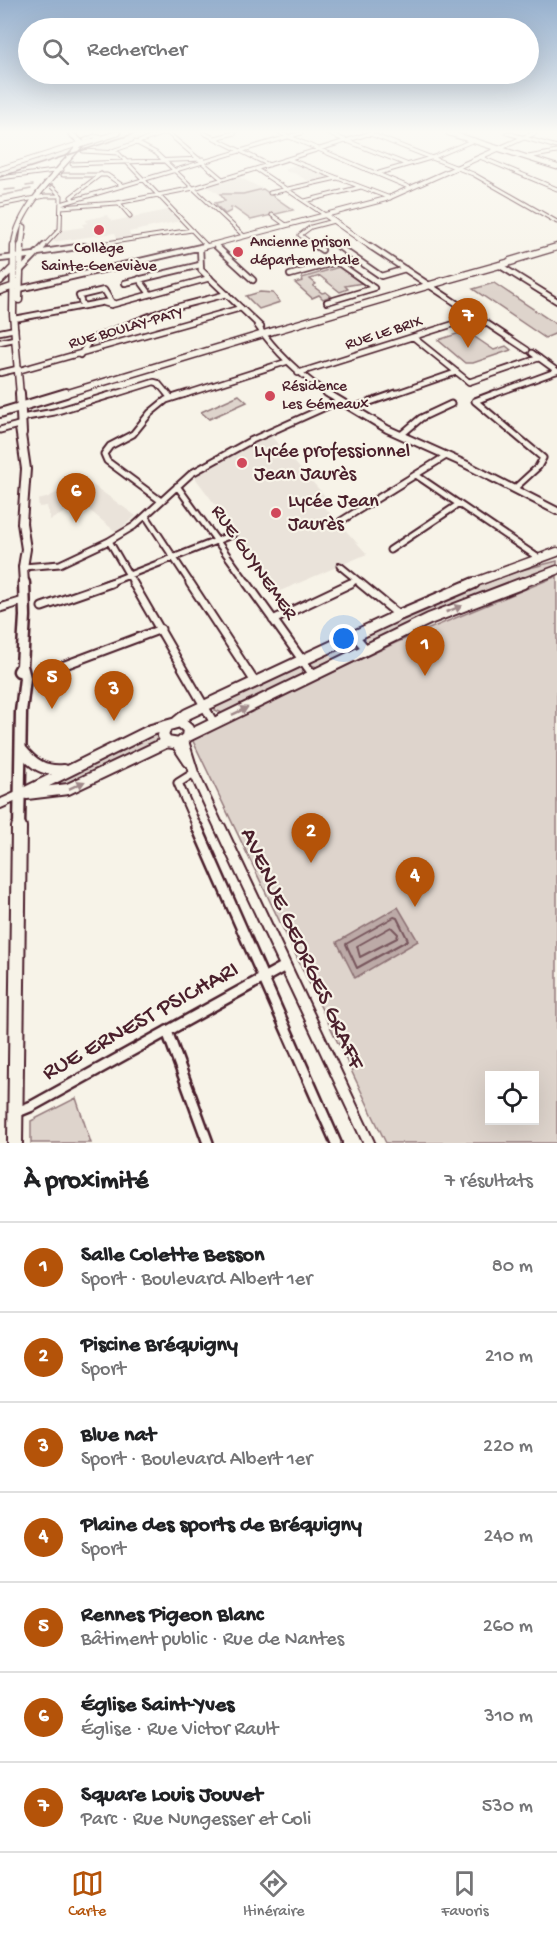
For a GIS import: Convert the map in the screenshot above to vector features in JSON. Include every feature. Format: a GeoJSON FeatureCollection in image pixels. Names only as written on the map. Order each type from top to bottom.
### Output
{"type":"FeatureCollection","features":[{"type":"Feature","properties":{"kind":"main road"},"geometry":{"type":"LineString","coordinates":[[15,1143],[22,691],[19,679],[22,666],[25,612],[21,553],[24,546],[22,470],[24,467],[14,339],[14,318],[17,314],[16,230],[21,220],[50,186]]}},
{"type":"Feature","properties":{"kind":"main road"},"geometry":{"type":"LineString","coordinates":[[42,196],[52,187]]}},
{"type":"Feature","properties":{"kind":"main road"},"geometry":{"type":"LineString","coordinates":[[0,413],[264,333],[557,249]]}},
{"type":"Feature","properties":{"kind":"main road"},"geometry":{"type":"LineString","coordinates":[[0,280],[16,270]]}},
{"type":"Feature","properties":{"kind":"main road"},"geometry":{"type":"LineString","coordinates":[[0,290],[17,288]]}},
{"type":"Feature","properties":{"kind":"main road"},"geometry":{"type":"LineString","coordinates":[[20,795],[151,730],[177,722],[204,706],[399,615],[471,584],[540,559],[556,556]]}},
{"type":"Feature","properties":{"kind":"main road"},"geometry":{"type":"LineString","coordinates":[[20,795],[68,789],[179,741],[429,619],[557,570]]}},
{"type":"Feature","properties":{"kind":"main road"},"geometry":{"type":"LineString","coordinates":[[177,722],[185,724],[188,729],[179,741]]}},
{"type":"Feature","properties":{"kind":"main road"},"geometry":{"type":"LineString","coordinates":[[166,726],[163,736],[179,741]]}},
{"type":"Feature","properties":{"kind":"main road"},"geometry":{"type":"LineString","coordinates":[[21,749],[33,764],[43,770],[53,772],[74,768]]}},
{"type":"Feature","properties":{"kind":"street"},"geometry":{"type":"LineString","coordinates":[[74,200],[71,197],[85,186]]}},
{"type":"Feature","properties":{"kind":"street"},"geometry":{"type":"LineString","coordinates":[[61,206],[122,186]]}},
{"type":"Feature","properties":{"kind":"street"},"geometry":{"type":"LineString","coordinates":[[150,186],[207,246]]}},
{"type":"Feature","properties":{"kind":"street"},"geometry":{"type":"LineString","coordinates":[[61,206],[119,203],[199,186]]}},
{"type":"Feature","properties":{"kind":"street"},"geometry":{"type":"LineString","coordinates":[[283,186],[557,371]]}},
{"type":"Feature","properties":{"kind":"street"},"geometry":{"type":"LineString","coordinates":[[270,194],[299,186]]}},
{"type":"Feature","properties":{"kind":"street"},"geometry":{"type":"LineString","coordinates":[[407,186],[411,188]]}},
{"type":"Feature","properties":{"kind":"street"},"geometry":{"type":"LineString","coordinates":[[17,288],[200,248],[390,198],[415,186]]}},
{"type":"Feature","properties":{"kind":"street"},"geometry":{"type":"LineString","coordinates":[[496,186],[557,222]]}},
{"type":"Feature","properties":{"kind":"street"},"geometry":{"type":"LineString","coordinates":[[52,187],[62,196]]}},
{"type":"Feature","properties":{"kind":"street"},"geometry":{"type":"LineString","coordinates":[[305,201],[362,187],[390,198]]}},
{"type":"Feature","properties":{"kind":"street"},"geometry":{"type":"LineString","coordinates":[[194,188],[244,236]]}},
{"type":"Feature","properties":{"kind":"street"},"geometry":{"type":"LineString","coordinates":[[0,205],[42,196],[62,196]]}},
{"type":"Feature","properties":{"kind":"street"},"geometry":{"type":"LineString","coordinates":[[16,270],[37,254],[60,229],[62,196]]}},
{"type":"Feature","properties":{"kind":"street"},"geometry":{"type":"LineString","coordinates":[[119,203],[130,216]]}},
{"type":"Feature","properties":{"kind":"street"},"geometry":{"type":"LineString","coordinates":[[272,215],[286,225]]}},
{"type":"Feature","properties":{"kind":"street"},"geometry":{"type":"LineString","coordinates":[[322,250],[300,235],[311,227],[334,221]]}},
{"type":"Feature","properties":{"kind":"street"},"geometry":{"type":"LineString","coordinates":[[0,259],[192,230]]}},
{"type":"Feature","properties":{"kind":"street"},"geometry":{"type":"LineString","coordinates":[[214,244],[253,280]]}},
{"type":"Feature","properties":{"kind":"street"},"geometry":{"type":"LineString","coordinates":[[339,247],[381,276]]}},
{"type":"Feature","properties":{"kind":"street"},"geometry":{"type":"LineString","coordinates":[[200,248],[201,270],[241,308],[298,373],[339,401],[401,435],[557,511]]}},
{"type":"Feature","properties":{"kind":"street"},"geometry":{"type":"LineString","coordinates":[[194,249],[199,255]]}},
{"type":"Feature","properties":{"kind":"street"},"geometry":{"type":"LineString","coordinates":[[290,275],[337,262],[374,288],[327,302]]}},
{"type":"Feature","properties":{"kind":"street"},"geometry":{"type":"LineString","coordinates":[[124,283],[200,265]]}},
{"type":"Feature","properties":{"kind":"street"},"geometry":{"type":"LineString","coordinates":[[500,265],[557,301]]}},
{"type":"Feature","properties":{"kind":"street"},"geometry":{"type":"LineString","coordinates":[[365,281],[405,269]]}},
{"type":"Feature","properties":{"kind":"street"},"geometry":{"type":"LineString","coordinates":[[14,318],[105,302],[107,306],[113,302],[210,278]]}},
{"type":"Feature","properties":{"kind":"street"},"geometry":{"type":"LineString","coordinates":[[139,279],[150,294]]}},
{"type":"Feature","properties":{"kind":"street"},"geometry":{"type":"LineString","coordinates":[[83,306],[79,296],[104,290],[113,302]]}},
{"type":"Feature","properties":{"kind":"street"},"geometry":{"type":"LineString","coordinates":[[80,355],[91,339],[165,310],[227,294]]}},
{"type":"Feature","properties":{"kind":"street","name":"RUE BOULAY-PATY"},"geometry":{"type":"LineString","coordinates":[[0,372],[80,355],[241,308]]}},
{"type":"Feature","properties":{"kind":"street","name":"RUE LE BRIX"},"geometry":{"type":"LineString","coordinates":[[298,373],[476,316]]}},
{"type":"Feature","properties":{"kind":"street"},"geometry":{"type":"LineString","coordinates":[[0,332],[15,329]]}},
{"type":"Feature","properties":{"kind":"street"},"geometry":{"type":"LineString","coordinates":[[413,337],[469,382],[539,358]]}},
{"type":"Feature","properties":{"kind":"street"},"geometry":{"type":"LineString","coordinates":[[0,342],[14,339]]}},
{"type":"Feature","properties":{"kind":"street"},"geometry":{"type":"LineString","coordinates":[[161,501],[106,461],[104,454],[108,448],[133,434],[150,413],[171,398],[286,362]]}},
{"type":"Feature","properties":{"kind":"street"},"geometry":{"type":"LineString","coordinates":[[514,489],[538,467],[543,458],[475,401],[557,371]]}},
{"type":"Feature","properties":{"kind":"street"},"geometry":{"type":"LineString","coordinates":[[353,408],[457,372]]}},
{"type":"Feature","properties":{"kind":"street"},"geometry":{"type":"LineString","coordinates":[[0,429],[22,425],[54,412],[152,382],[158,382],[171,398]]}},
{"type":"Feature","properties":{"kind":"street"},"geometry":{"type":"LineString","coordinates":[[23,564],[60,564],[109,541],[146,516],[192,473],[250,441],[339,401]]}},
{"type":"Feature","properties":{"kind":"street"},"geometry":{"type":"LineString","coordinates":[[401,435],[421,418],[428,417],[451,404]]}},
{"type":"Feature","properties":{"kind":"street"},"geometry":{"type":"LineString","coordinates":[[341,521],[446,456]]}},
{"type":"Feature","properties":{"kind":"street"},"geometry":{"type":"LineString","coordinates":[[416,475],[540,559]]}},
{"type":"Feature","properties":{"kind":"street","name":"RUE GUYNEMER"},"geometry":{"type":"LineString","coordinates":[[177,486],[313,675]]}},
{"type":"Feature","properties":{"kind":"street"},"geometry":{"type":"LineString","coordinates":[[390,550],[459,504]]}},
{"type":"Feature","properties":{"kind":"street"},"geometry":{"type":"LineString","coordinates":[[146,516],[255,682]]}},
{"type":"Feature","properties":{"kind":"street"},"geometry":{"type":"LineString","coordinates":[[42,607],[130,576],[234,534]]}},
{"type":"Feature","properties":{"kind":"street"},"geometry":{"type":"LineString","coordinates":[[109,541],[214,723]]}},
{"type":"Feature","properties":{"kind":"street"},"geometry":{"type":"LineString","coordinates":[[340,566],[399,615]]}},
{"type":"Feature","properties":{"kind":"street"},"geometry":{"type":"LineString","coordinates":[[273,620],[357,580]]}},
{"type":"Feature","properties":{"kind":"street"},"geometry":{"type":"LineString","coordinates":[[0,608],[23,602]]}},
{"type":"Feature","properties":{"kind":"street"},"geometry":{"type":"LineString","coordinates":[[41,674],[161,629]]}},
{"type":"Feature","properties":{"kind":"street"},"geometry":{"type":"LineString","coordinates":[[355,636],[367,650]]}},
{"type":"Feature","properties":{"kind":"street","name":"AVENUE GEORGES GRAFF"},"geometry":{"type":"LineString","coordinates":[[179,741],[369,1143]]}},
{"type":"Feature","properties":{"kind":"street"},"geometry":{"type":"LineString","coordinates":[[194,773],[178,783],[262,979],[336,1143]]}},
{"type":"Feature","properties":{"kind":"street"},"geometry":{"type":"LineString","coordinates":[[0,804],[20,795]]}},
{"type":"Feature","properties":{"kind":"street","name":"RUE ERNEST PSICHARI"},"geometry":{"type":"LineString","coordinates":[[15,1113],[32,1106],[285,966]]}},
{"type":"Feature","properties":{"kind":"street"},"geometry":{"type":"LineString","coordinates":[[168,1031],[208,1143]]}},
{"type":"Feature","properties":{"kind":"shaded area"},"geometry":{"type":"Polygon","coordinates":[[[207,186],[258,186],[263,189],[243,194],[220,194],[207,186]]]}},
{"type":"Feature","properties":{"kind":"shaded area"},"geometry":{"type":"Polygon","coordinates":[[[263,189],[293,210],[251,220],[234,208],[231,207],[231,211],[225,214],[213,206],[217,205],[215,203],[225,201],[220,194],[243,194],[263,189]]]}},
{"type":"Feature","properties":{"kind":"shaded area"},"geometry":{"type":"Polygon","coordinates":[[[168,210],[180,221],[129,232],[131,238],[118,240],[115,233],[53,242],[63,230],[84,227],[82,224],[87,223],[86,220],[107,215],[113,221],[168,210]]]}},
{"type":"Feature","properties":{"kind":"shaded area"},"geometry":{"type":"Polygon","coordinates":[[[339,267],[362,283],[345,286],[348,289],[340,292],[320,276],[310,279],[316,284],[313,286],[331,296],[323,299],[319,295],[312,298],[295,283],[303,281],[302,278],[339,267]]]}},
{"type":"Feature","properties":{"kind":"shaded area"},"geometry":{"type":"Polygon","coordinates":[[[494,283],[557,325],[557,333],[545,338],[473,289],[494,283]]]}},
{"type":"Feature","properties":{"kind":"shaded area"},"geometry":{"type":"Polygon","coordinates":[[[260,292],[273,293],[280,302],[259,309],[246,296],[260,292]]]}},
{"type":"Feature","properties":{"kind":"shaded area"},"geometry":{"type":"Polygon","coordinates":[[[466,331],[494,350],[506,346],[511,350],[473,363],[465,363],[438,340],[466,331]]]}},
{"type":"Feature","properties":{"kind":"shaded area"},"geometry":{"type":"Polygon","coordinates":[[[239,395],[247,402],[209,419],[201,412],[239,395]]]}},
{"type":"Feature","properties":{"kind":"shaded area","name":"Lycée Jean Jaurès"},"geometry":{"type":"Polygon","coordinates":[[[270,435],[325,496],[319,501],[367,554],[280,591],[193,475],[270,435]]]}},
{"type":"Feature","properties":{"kind":"shaded area"},"geometry":{"type":"Polygon","coordinates":[[[82,480],[87,481],[136,516],[116,532],[82,504],[50,520],[47,506],[39,507],[38,500],[82,480]]]}},
{"type":"Feature","properties":{"kind":"shaded area"},"geometry":{"type":"Polygon","coordinates":[[[557,561],[557,567],[370,644],[363,640],[366,635],[435,603],[514,572],[557,561]]]}},
{"type":"Feature","properties":{"kind":"shaded area"},"geometry":{"type":"Polygon","coordinates":[[[557,576],[557,1143],[386,1143],[192,739],[395,643],[557,576]]]}},
{"type":"Feature","properties":{"kind":"shaded area"},"geometry":{"type":"Polygon","coordinates":[[[349,642],[356,643],[357,650],[320,668],[311,665],[312,660],[349,642]]]}},
{"type":"Feature","properties":{"kind":"shaded area"},"geometry":{"type":"Polygon","coordinates":[[[299,667],[303,670],[301,676],[228,712],[222,713],[215,710],[216,704],[299,667]]]}},
{"type":"Feature","properties":{"kind":"shaded area"},"geometry":{"type":"Polygon","coordinates":[[[159,732],[162,741],[67,786],[47,785],[159,732]]]}},
{"type":"Feature","properties":{"kind":"shaded area"},"geometry":{"type":"Polygon","coordinates":[[[76,1098],[91,1143],[31,1143],[31,1121],[76,1098]]]}},
{"type":"Feature","properties":{"kind":"water"},"geometry":{"type":"Polygon","coordinates":[[[398,907],[418,941],[355,978],[337,942],[398,907]]]}},
{"type":"Feature","properties":{"kind":"waterway"},"geometry":{"type":"LineString","coordinates":[[4,190],[15,189]]}},
{"type":"Feature","properties":{"kind":"waterway"},"geometry":{"type":"LineString","coordinates":[[16,192],[31,189]]}},
{"type":"Feature","properties":{"kind":"waterway"},"geometry":{"type":"LineString","coordinates":[[0,196],[14,193]]}},
{"type":"Feature","properties":{"kind":"place","name":"Collège Sainte-Geneviève"},"geometry":{"type":"Point","coordinates":[99,230]}},
{"type":"Feature","properties":{"kind":"place","name":"Ancienne prison départementale"},"geometry":{"type":"Point","coordinates":[238,252]}},
{"type":"Feature","properties":{"kind":"place","name":"Square Louis Jouvet"},"geometry":{"type":"Point","coordinates":[468,348]}},
{"type":"Feature","properties":{"kind":"place","name":"Résidence Les Gémeaux"},"geometry":{"type":"Point","coordinates":[270,396]}},
{"type":"Feature","properties":{"kind":"place","name":"Lycée professionnel Jean Jaurès"},"geometry":{"type":"Point","coordinates":[242,463]}},
{"type":"Feature","properties":{"kind":"place","name":"Lycée Jean Jaurès"},"geometry":{"type":"Point","coordinates":[276,513]}},
{"type":"Feature","properties":{"kind":"place","name":"Église Saint-Yves"},"geometry":{"type":"Point","coordinates":[76,523]}},
{"type":"Feature","properties":{"kind":"place","name":"Salle Colette Besson"},"geometry":{"type":"Point","coordinates":[425,676]}},
{"type":"Feature","properties":{"kind":"place","name":"Rennes Pigeon Blanc"},"geometry":{"type":"Point","coordinates":[52,709]}},
{"type":"Feature","properties":{"kind":"place","name":"Blue nat"},"geometry":{"type":"Point","coordinates":[114,721]}},
{"type":"Feature","properties":{"kind":"place","name":"Piscine Bréquigny"},"geometry":{"type":"Point","coordinates":[311,863]}},
{"type":"Feature","properties":{"kind":"place","name":"Plaine des sports de Bréquigny"},"geometry":{"type":"Point","coordinates":[415,907]}}]}
